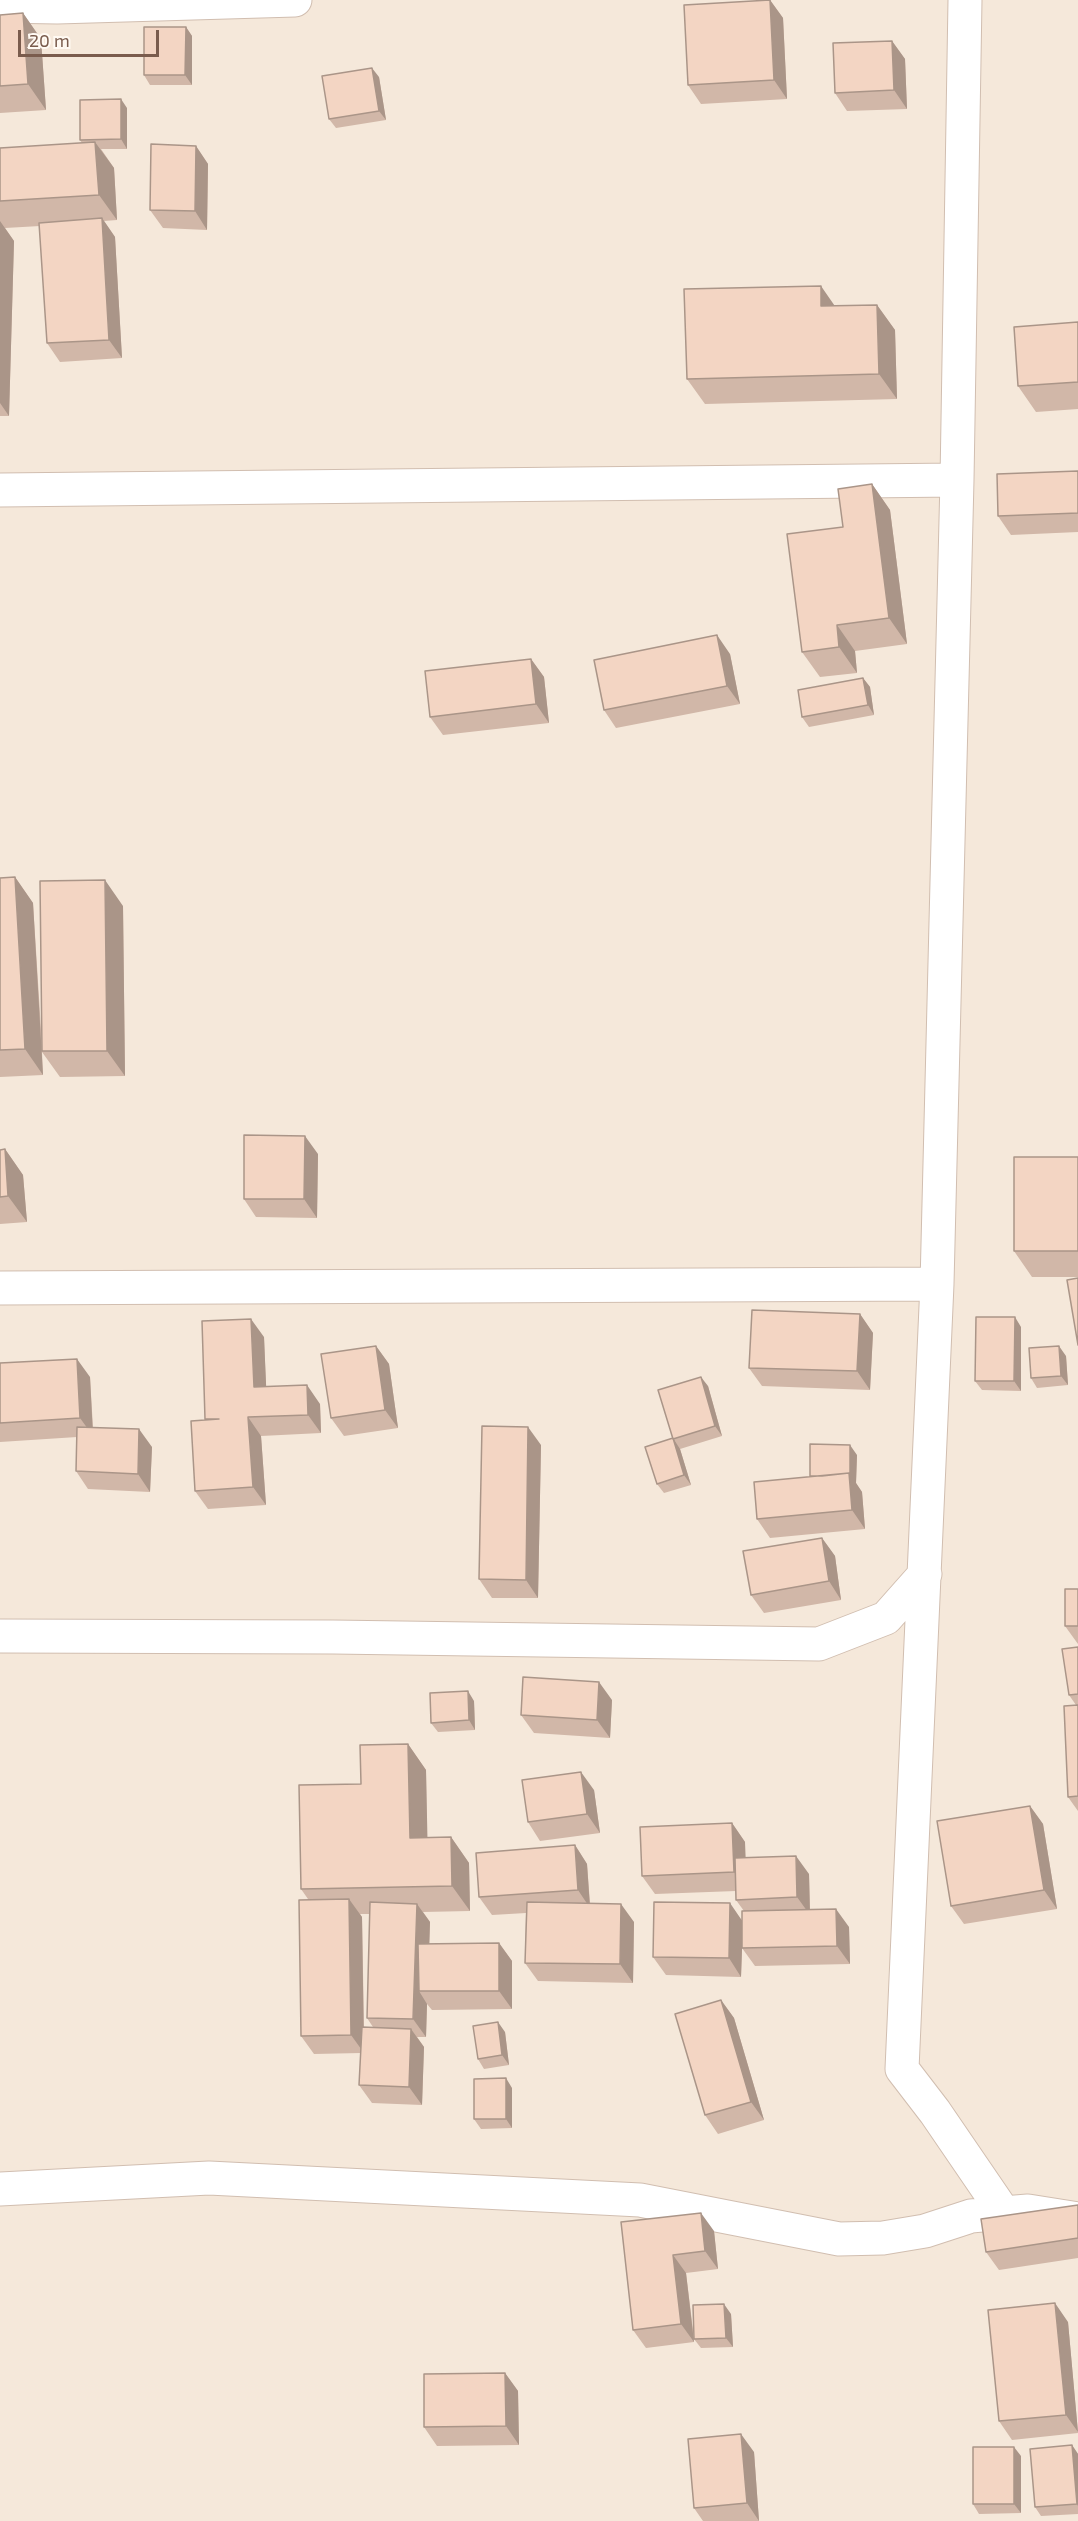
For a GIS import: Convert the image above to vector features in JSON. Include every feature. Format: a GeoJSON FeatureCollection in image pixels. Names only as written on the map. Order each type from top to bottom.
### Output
{"type":"FeatureCollection","features":[{"type":"Feature","properties":{"kind":"street"},"geometry":{"type":"LineString","coordinates":[[0,6],[57,3],[295,0]]}},
{"type":"Feature","properties":{"kind":"street"},"geometry":{"type":"LineString","coordinates":[[965,0],[957,480],[937,1284],[902,2069],[935,2112],[1004,2213]]}},
{"type":"Feature","properties":{"kind":"street"},"geometry":{"type":"LineString","coordinates":[[0,490],[957,480]]}},
{"type":"Feature","properties":{"kind":"street"},"geometry":{"type":"LineString","coordinates":[[0,1288],[937,1284]]}},
{"type":"Feature","properties":{"kind":"street"},"geometry":{"type":"LineString","coordinates":[[0,1636],[333,1637],[819,1644],[886,1618],[925,1574]]}},
{"type":"Feature","properties":{"kind":"street"},"geometry":{"type":"LineString","coordinates":[[0,2189],[209,2178],[640,2200],[839,2239],[883,2238],[925,2231],[971,2216],[1004,2213],[1028,2211],[1078,2219]]}},
{"type":"Feature","properties":{"kind":"shaded area"},"geometry":{"type":"Polygon","coordinates":[[[0,0],[1078,0],[1078,2521],[0,2521],[0,0]]]}},
{"type":"Feature","properties":{"kind":"building"},"geometry":{"type":"Polygon","coordinates":[[[770,0],[774,80],[688,85],[684,5],[770,0]]]}},
{"type":"Feature","properties":{"kind":"building"},"geometry":{"type":"Polygon","coordinates":[[[23,13],[28,84],[0,86],[0,15],[23,13]]]}},
{"type":"Feature","properties":{"kind":"building"},"geometry":{"type":"Polygon","coordinates":[[[144,27],[186,27],[185,75],[144,75],[144,27]]]}},
{"type":"Feature","properties":{"kind":"building"},"geometry":{"type":"Polygon","coordinates":[[[892,41],[894,90],[835,93],[833,43],[892,41]]]}},
{"type":"Feature","properties":{"kind":"building"},"geometry":{"type":"Polygon","coordinates":[[[372,68],[379,111],[329,119],[322,76],[372,68]]]}},
{"type":"Feature","properties":{"kind":"building"},"geometry":{"type":"Polygon","coordinates":[[[121,99],[121,139],[80,140],[80,100],[121,99]]]}},
{"type":"Feature","properties":{"kind":"building"},"geometry":{"type":"Polygon","coordinates":[[[95,142],[99,195],[0,201],[0,148],[95,142]]]}},
{"type":"Feature","properties":{"kind":"building"},"geometry":{"type":"Polygon","coordinates":[[[151,144],[196,146],[195,211],[150,210],[151,144]]]}},
{"type":"Feature","properties":{"kind":"building"},"geometry":{"type":"Polygon","coordinates":[[[102,218],[109,340],[47,343],[39,223],[102,218]]]}},
{"type":"Feature","properties":{"kind":"building"},"geometry":{"type":"Polygon","coordinates":[[[821,286],[821,306],[877,305],[879,374],[687,379],[684,289],[821,286]]]}},
{"type":"Feature","properties":{"kind":"building"},"geometry":{"type":"Polygon","coordinates":[[[1078,322],[1078,382],[1018,386],[1014,327],[1078,322]]]}},
{"type":"Feature","properties":{"kind":"building"},"geometry":{"type":"Polygon","coordinates":[[[1078,471],[1078,513],[998,516],[997,474],[1078,471]]]}},
{"type":"Feature","properties":{"kind":"building"},"geometry":{"type":"Polygon","coordinates":[[[872,484],[889,618],[837,625],[839,647],[802,652],[787,534],[843,527],[838,489],[872,484]]]}},
{"type":"Feature","properties":{"kind":"building"},"geometry":{"type":"Polygon","coordinates":[[[717,635],[727,686],[604,710],[594,660],[717,635]]]}},
{"type":"Feature","properties":{"kind":"building"},"geometry":{"type":"Polygon","coordinates":[[[531,659],[536,704],[430,717],[425,671],[531,659]]]}},
{"type":"Feature","properties":{"kind":"building"},"geometry":{"type":"Polygon","coordinates":[[[863,678],[868,705],[802,717],[798,690],[863,678]]]}},
{"type":"Feature","properties":{"kind":"building"},"geometry":{"type":"Polygon","coordinates":[[[15,877],[25,1049],[0,1050],[0,878],[15,877]]]}},
{"type":"Feature","properties":{"kind":"building"},"geometry":{"type":"Polygon","coordinates":[[[105,880],[107,1051],[42,1051],[40,881],[105,880]]]}},
{"type":"Feature","properties":{"kind":"building"},"geometry":{"type":"Polygon","coordinates":[[[244,1135],[305,1136],[304,1199],[244,1199],[244,1135]]]}},
{"type":"Feature","properties":{"kind":"building"},"geometry":{"type":"Polygon","coordinates":[[[5,1149],[8,1196],[0,1197],[0,1150],[5,1149]]]}},
{"type":"Feature","properties":{"kind":"building"},"geometry":{"type":"Polygon","coordinates":[[[1014,1157],[1078,1157],[1078,1251],[1014,1251],[1014,1157]]]}},
{"type":"Feature","properties":{"kind":"building"},"geometry":{"type":"Polygon","coordinates":[[[1078,1278],[1078,1345],[1067,1280],[1078,1278]]]}},
{"type":"Feature","properties":{"kind":"building"},"geometry":{"type":"Polygon","coordinates":[[[752,1310],[860,1314],[857,1371],[749,1368],[752,1310]]]}},
{"type":"Feature","properties":{"kind":"building"},"geometry":{"type":"Polygon","coordinates":[[[976,1317],[1015,1317],[1014,1381],[975,1381],[976,1317]]]}},
{"type":"Feature","properties":{"kind":"building"},"geometry":{"type":"Polygon","coordinates":[[[251,1319],[254,1387],[307,1385],[308,1415],[248,1417],[253,1487],[195,1491],[191,1421],[219,1419],[205,1419],[202,1321],[251,1319]]]}},
{"type":"Feature","properties":{"kind":"building"},"geometry":{"type":"Polygon","coordinates":[[[376,1346],[385,1410],[331,1418],[321,1354],[376,1346]]]}},
{"type":"Feature","properties":{"kind":"building"},"geometry":{"type":"Polygon","coordinates":[[[1059,1346],[1061,1376],[1031,1378],[1029,1348],[1059,1346]]]}},
{"type":"Feature","properties":{"kind":"building"},"geometry":{"type":"Polygon","coordinates":[[[77,1359],[80,1418],[0,1423],[0,1363],[77,1359]]]}},
{"type":"Feature","properties":{"kind":"building"},"geometry":{"type":"Polygon","coordinates":[[[701,1377],[715,1426],[673,1439],[658,1390],[701,1377]]]}},
{"type":"Feature","properties":{"kind":"building"},"geometry":{"type":"Polygon","coordinates":[[[482,1426],[528,1427],[526,1580],[479,1579],[482,1426]]]}},
{"type":"Feature","properties":{"kind":"building"},"geometry":{"type":"Polygon","coordinates":[[[77,1427],[139,1429],[138,1474],[76,1471],[77,1427]]]}},
{"type":"Feature","properties":{"kind":"building"},"geometry":{"type":"Polygon","coordinates":[[[673,1438],[684,1475],[657,1484],[645,1447],[673,1438]]]}},
{"type":"Feature","properties":{"kind":"building"},"geometry":{"type":"Polygon","coordinates":[[[810,1444],[850,1445],[850,1476],[849,1473],[810,1476],[810,1444]]]}},
{"type":"Feature","properties":{"kind":"building"},"geometry":{"type":"Polygon","coordinates":[[[849,1473],[852,1510],[757,1519],[754,1482],[849,1473]]]}},
{"type":"Feature","properties":{"kind":"building"},"geometry":{"type":"Polygon","coordinates":[[[822,1538],[829,1581],[751,1595],[743,1551],[822,1538]]]}},
{"type":"Feature","properties":{"kind":"building"},"geometry":{"type":"Polygon","coordinates":[[[1065,1589],[1078,1589],[1078,1626],[1065,1626],[1065,1589]]]}},
{"type":"Feature","properties":{"kind":"building"},"geometry":{"type":"Polygon","coordinates":[[[1078,1647],[1078,1694],[1069,1695],[1062,1649],[1078,1647]]]}},
{"type":"Feature","properties":{"kind":"building"},"geometry":{"type":"Polygon","coordinates":[[[523,1677],[599,1682],[597,1720],[521,1715],[523,1677]]]}},
{"type":"Feature","properties":{"kind":"building"},"geometry":{"type":"Polygon","coordinates":[[[468,1691],[469,1720],[431,1723],[430,1693],[468,1691]]]}},
{"type":"Feature","properties":{"kind":"building"},"geometry":{"type":"Polygon","coordinates":[[[1078,1705],[1078,1796],[1068,1797],[1064,1706],[1078,1705]]]}},
{"type":"Feature","properties":{"kind":"building"},"geometry":{"type":"Polygon","coordinates":[[[408,1744],[410,1838],[451,1837],[452,1886],[301,1889],[299,1785],[361,1784],[360,1745],[408,1744]]]}},
{"type":"Feature","properties":{"kind":"building"},"geometry":{"type":"Polygon","coordinates":[[[581,1772],[587,1814],[528,1822],[522,1780],[581,1772]]]}},
{"type":"Feature","properties":{"kind":"building"},"geometry":{"type":"Polygon","coordinates":[[[1030,1806],[1044,1890],[951,1906],[937,1821],[1030,1806]]]}},
{"type":"Feature","properties":{"kind":"building"},"geometry":{"type":"Polygon","coordinates":[[[732,1823],[734,1872],[642,1876],[640,1827],[732,1823]]]}},
{"type":"Feature","properties":{"kind":"building"},"geometry":{"type":"Polygon","coordinates":[[[575,1845],[578,1890],[479,1897],[476,1853],[575,1845]]]}},
{"type":"Feature","properties":{"kind":"building"},"geometry":{"type":"Polygon","coordinates":[[[796,1856],[797,1897],[736,1900],[735,1858],[796,1856]]]}},
{"type":"Feature","properties":{"kind":"building"},"geometry":{"type":"Polygon","coordinates":[[[349,1899],[351,2035],[301,2036],[299,1900],[349,1899]]]}},
{"type":"Feature","properties":{"kind":"building"},"geometry":{"type":"Polygon","coordinates":[[[370,1902],[417,1904],[413,2019],[367,2018],[370,1902]]]}},
{"type":"Feature","properties":{"kind":"building"},"geometry":{"type":"Polygon","coordinates":[[[527,1902],[621,1904],[620,1964],[525,1963],[527,1902]]]}},
{"type":"Feature","properties":{"kind":"building"},"geometry":{"type":"Polygon","coordinates":[[[654,1902],[730,1903],[729,1958],[653,1957],[654,1902]]]}},
{"type":"Feature","properties":{"kind":"building"},"geometry":{"type":"Polygon","coordinates":[[[836,1909],[837,1946],[742,1948],[742,1911],[836,1909]]]}},
{"type":"Feature","properties":{"kind":"building"},"geometry":{"type":"Polygon","coordinates":[[[499,1943],[499,1991],[419,1991],[418,1944],[499,1943]]]}},
{"type":"Feature","properties":{"kind":"building"},"geometry":{"type":"Polygon","coordinates":[[[721,2000],[751,2102],[705,2115],[675,2014],[721,2000]]]}},
{"type":"Feature","properties":{"kind":"building"},"geometry":{"type":"Polygon","coordinates":[[[498,2022],[502,2055],[478,2059],[473,2026],[498,2022]]]}},
{"type":"Feature","properties":{"kind":"building"},"geometry":{"type":"Polygon","coordinates":[[[362,2027],[411,2029],[409,2087],[359,2085],[362,2027]]]}},
{"type":"Feature","properties":{"kind":"building"},"geometry":{"type":"Polygon","coordinates":[[[506,2078],[506,2119],[474,2119],[474,2079],[506,2078]]]}},
{"type":"Feature","properties":{"kind":"building"},"geometry":{"type":"Polygon","coordinates":[[[1078,2205],[1078,2238],[986,2252],[981,2219],[1078,2205]]]}},
{"type":"Feature","properties":{"kind":"building"},"geometry":{"type":"Polygon","coordinates":[[[701,2213],[705,2251],[673,2255],[681,2324],[633,2330],[621,2222],[701,2213]]]}},
{"type":"Feature","properties":{"kind":"building"},"geometry":{"type":"Polygon","coordinates":[[[1055,2303],[1066,2415],[999,2421],[988,2310],[1055,2303]]]}},
{"type":"Feature","properties":{"kind":"building"},"geometry":{"type":"Polygon","coordinates":[[[724,2304],[726,2338],[694,2339],[693,2305],[724,2304]]]}},
{"type":"Feature","properties":{"kind":"building"},"geometry":{"type":"Polygon","coordinates":[[[505,2373],[506,2426],[424,2427],[424,2374],[505,2373]]]}},
{"type":"Feature","properties":{"kind":"building"},"geometry":{"type":"Polygon","coordinates":[[[741,2434],[747,2503],[694,2508],[688,2439],[741,2434]]]}},
{"type":"Feature","properties":{"kind":"building"},"geometry":{"type":"Polygon","coordinates":[[[1072,2445],[1077,2504],[1035,2507],[1030,2449],[1072,2445]]]}},
{"type":"Feature","properties":{"kind":"building"},"geometry":{"type":"Polygon","coordinates":[[[973,2447],[1014,2447],[1014,2504],[973,2504],[973,2447]]]}}]}
